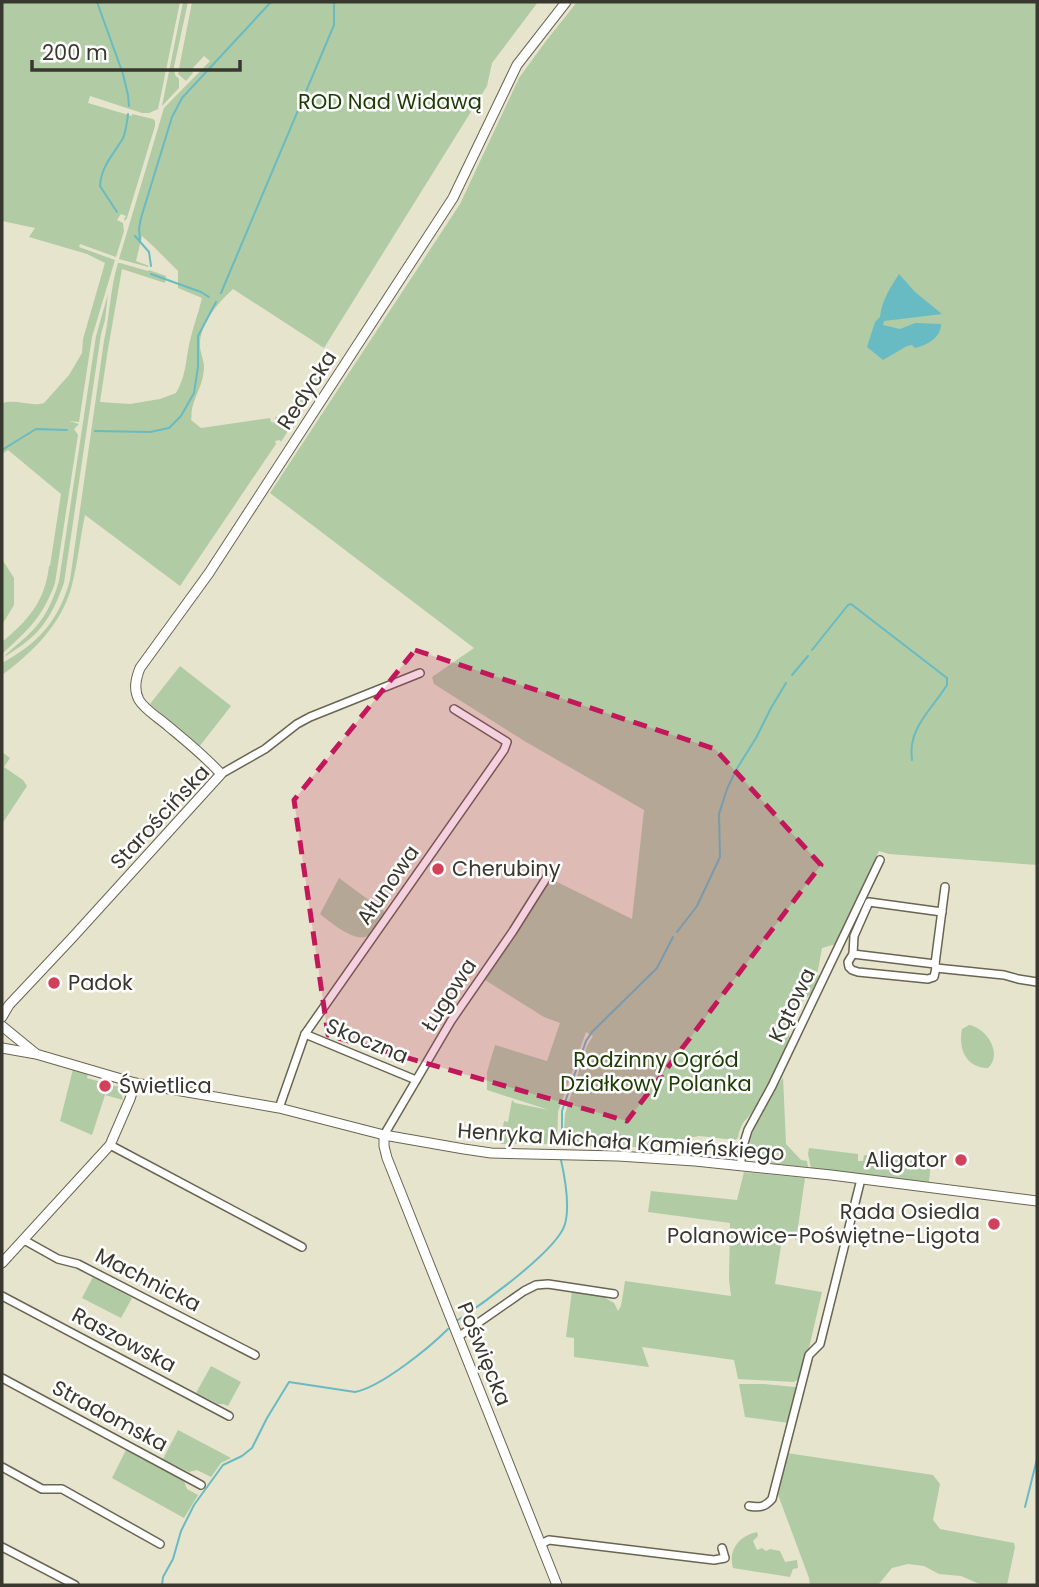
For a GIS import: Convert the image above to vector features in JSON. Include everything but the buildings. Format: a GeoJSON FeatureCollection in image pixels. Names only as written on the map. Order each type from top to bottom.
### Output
{"type":"FeatureCollection","features":[{"type":"Feature","properties":{"kind":"street","name":"Redycka"},"geometry":{"type":"LineString","coordinates":[[221,774],[139,699],[136,678],[140,668],[216,562],[453,198],[517,65],[566,2]]}},
{"type":"Feature","properties":{"kind":"street","name":"Starościńska"},"geometry":{"type":"LineString","coordinates":[[2,1017],[9,1005],[221,774],[265,749],[310,717],[420,673]]}},
{"type":"Feature","properties":{"kind":"street","name":"Ałunowa"},"geometry":{"type":"LineString","coordinates":[[279,1108],[305,1034],[504,750],[507,742],[454,709]]}},
{"type":"Feature","properties":{"kind":"street","name":"Kątowa"},"geometry":{"type":"LineString","coordinates":[[740,1166],[748,1130],[772,1086],[880,860]]}},
{"type":"Feature","properties":{"kind":"street","name":"Ługowa"},"geometry":{"type":"LineString","coordinates":[[384,1135],[451,1021],[547,877]]}},
{"type":"Feature","properties":{"kind":"street"},"geometry":{"type":"LineString","coordinates":[[942,912],[869,902],[854,936],[849,967],[858,972],[928,979],[934,977],[935,966],[942,912],[945,887]]}},
{"type":"Feature","properties":{"kind":"street"},"geometry":{"type":"LineString","coordinates":[[853,954],[1037,982]]}},
{"type":"Feature","properties":{"kind":"street"},"geometry":{"type":"LineString","coordinates":[[2,1026],[37,1054]]}},
{"type":"Feature","properties":{"kind":"street","name":"Skoczna"},"geometry":{"type":"LineString","coordinates":[[305,1034],[416,1080]]}},
{"type":"Feature","properties":{"kind":"street","name":"Henryka Michała Kamieńskiego"},"geometry":{"type":"LineString","coordinates":[[3,1051],[37,1054],[135,1083],[279,1108],[384,1135],[482,1152],[628,1156],[861,1179],[1037,1201]]}},
{"type":"Feature","properties":{"kind":"street"},"geometry":{"type":"LineString","coordinates":[[2,1263],[110,1145],[135,1083]]}},
{"type":"Feature","properties":{"kind":"street","name":"Poświęcka"},"geometry":{"type":"LineString","coordinates":[[384,1135],[387,1158],[557,1585]]}},
{"type":"Feature","properties":{"kind":"street"},"geometry":{"type":"LineString","coordinates":[[110,1145],[302,1247]]}},
{"type":"Feature","properties":{"kind":"street"},"geometry":{"type":"LineString","coordinates":[[749,1506],[758,1508],[772,1499],[809,1355],[820,1343],[861,1179]]}},
{"type":"Feature","properties":{"kind":"street","name":"Machnicka"},"geometry":{"type":"LineString","coordinates":[[24,1240],[58,1259],[78,1264],[256,1355]]}},
{"type":"Feature","properties":{"kind":"street"},"geometry":{"type":"LineString","coordinates":[[458,1337],[524,1292],[542,1283],[614,1294]]}},
{"type":"Feature","properties":{"kind":"street","name":"Raszowska"},"geometry":{"type":"LineString","coordinates":[[2,1296],[229,1416]]}},
{"type":"Feature","properties":{"kind":"street","name":"Stradomska"},"geometry":{"type":"LineString","coordinates":[[2,1378],[201,1485]]}},
{"type":"Feature","properties":{"kind":"street"},"geometry":{"type":"LineString","coordinates":[[2,1466],[42,1489],[62,1489],[160,1544]]}},
{"type":"Feature","properties":{"kind":"street"},"geometry":{"type":"LineString","coordinates":[[541,1544],[549,1540],[714,1560],[725,1558],[722,1548]]}},
{"type":"Feature","properties":{"kind":"street"},"geometry":{"type":"LineString","coordinates":[[2,1547],[75,1585]]}},
{"type":"Feature","properties":{"kind":"highlighted area"},"geometry":{"type":"Polygon","coordinates":[[[415,650],[715,749],[821,865],[627,1121],[328,1035],[294,800],[415,650]]]}},
{"type":"Feature","properties":{"kind":"green space"},"geometry":{"type":"Polygon","coordinates":[[[2,2],[180,2],[158,109],[142,113],[90,96],[88,103],[132,116],[153,119],[155,126],[127,218],[125,221],[126,216],[121,214],[117,220],[123,223],[124,231],[116,257],[80,244],[79,247],[115,260],[92,337],[79,422],[69,421],[79,424],[74,429],[78,435],[55,583],[34,622],[2,654],[2,642],[27,618],[44,590],[61,494],[8,450],[2,454],[2,403],[44,403],[69,375],[82,353],[83,339],[105,263],[87,254],[29,237],[35,228],[2,221],[2,2]]]}},
{"type":"Feature","properties":{"kind":"green space"},"geometry":{"type":"Polygon","coordinates":[[[183,2],[188,2],[174,67],[179,88],[162,106],[183,2]]]}},
{"type":"Feature","properties":{"kind":"green space","name":"ROD Nad Widawą"},"geometry":{"type":"Polygon","coordinates":[[[192,2],[538,2],[492,63],[487,86],[324,348],[233,289],[211,314],[201,337],[204,373],[193,404],[191,420],[201,428],[270,418],[271,422],[276,423],[275,417],[290,413],[317,374],[319,380],[281,442],[275,441],[276,444],[180,586],[85,515],[72,585],[61,612],[54,625],[35,647],[2,675],[2,663],[27,647],[46,629],[60,607],[70,580],[104,341],[118,263],[166,276],[165,283],[122,269],[100,402],[130,404],[160,399],[176,393],[183,378],[202,298],[178,288],[178,271],[142,236],[136,261],[148,267],[119,259],[164,108],[210,61],[204,56],[191,70],[193,73],[186,81],[178,74],[192,2]]]}},
{"type":"Feature","properties":{"kind":"green space","name":"Rodzinny Ogród Działkowy Polanka"},"geometry":{"type":"Polygon","coordinates":[[[577,2],[1037,2],[1037,865],[889,854],[879,851],[836,944],[822,948],[817,975],[821,976],[814,992],[790,1010],[787,1019],[790,1040],[755,1109],[743,1123],[735,1140],[699,1136],[644,1147],[563,1145],[565,1114],[587,1046],[593,1036],[586,1032],[558,1112],[557,1144],[500,1144],[504,1121],[508,1122],[512,1100],[515,1103],[549,1110],[487,1090],[487,1072],[495,1045],[547,1061],[560,1023],[544,1017],[485,980],[551,879],[632,919],[644,810],[526,742],[434,684],[432,677],[474,648],[270,493],[460,204],[519,78],[577,2]]]}},
{"type":"Feature","properties":{"kind":"green space"},"geometry":{"type":"Polygon","coordinates":[[[108,294],[64,583],[54,608],[42,626],[26,642],[4,657],[40,622],[59,581],[96,336],[108,294]]]}},
{"type":"Feature","properties":{"kind":"green space"},"geometry":{"type":"Polygon","coordinates":[[[2,559],[14,578],[14,605],[2,625],[2,559]]]}},
{"type":"Feature","properties":{"kind":"green space"},"geometry":{"type":"Polygon","coordinates":[[[180,666],[231,706],[199,747],[150,704],[180,666]]]}},
{"type":"Feature","properties":{"kind":"green space"},"geometry":{"type":"Polygon","coordinates":[[[2,752],[10,758],[4,767],[27,786],[2,824],[2,752]]]}},
{"type":"Feature","properties":{"kind":"green space"},"geometry":{"type":"Polygon","coordinates":[[[339,878],[385,912],[369,935],[351,935],[320,914],[339,878]]]}},
{"type":"Feature","properties":{"kind":"green space"},"geometry":{"type":"Polygon","coordinates":[[[969,1025],[982,1031],[991,1042],[994,1056],[988,1068],[974,1065],[965,1056],[961,1036],[962,1029],[969,1025]]]}},
{"type":"Feature","properties":{"kind":"green space"},"geometry":{"type":"Polygon","coordinates":[[[73,1069],[88,1073],[87,1078],[119,1087],[123,1100],[105,1095],[92,1135],[60,1121],[73,1069]]]}},
{"type":"Feature","properties":{"kind":"green space"},"geometry":{"type":"Polygon","coordinates":[[[783,1077],[786,1144],[801,1160],[807,1161],[808,1167],[775,1164],[746,1153],[756,1122],[783,1077]]]}},
{"type":"Feature","properties":{"kind":"green space"},"geometry":{"type":"Polygon","coordinates":[[[809,1148],[858,1154],[858,1161],[863,1161],[864,1155],[931,1163],[929,1182],[811,1168],[809,1148]]]}},
{"type":"Feature","properties":{"kind":"green space"},"geometry":{"type":"Polygon","coordinates":[[[744,1172],[805,1178],[796,1241],[792,1234],[783,1234],[775,1284],[822,1292],[799,1379],[794,1382],[738,1379],[734,1360],[642,1347],[649,1367],[574,1357],[574,1338],[566,1337],[572,1291],[605,1295],[618,1311],[625,1281],[731,1296],[730,1223],[648,1212],[651,1191],[737,1200],[744,1172]]]}},
{"type":"Feature","properties":{"kind":"green space"},"geometry":{"type":"Polygon","coordinates":[[[93,1277],[132,1298],[121,1318],[82,1298],[93,1277]]]}},
{"type":"Feature","properties":{"kind":"green space"},"geometry":{"type":"Polygon","coordinates":[[[211,1366],[241,1382],[228,1406],[196,1393],[211,1366]]]}},
{"type":"Feature","properties":{"kind":"green space"},"geometry":{"type":"Polygon","coordinates":[[[739,1384],[795,1387],[798,1392],[789,1423],[745,1417],[739,1384]]]}},
{"type":"Feature","properties":{"kind":"green space"},"geometry":{"type":"Polygon","coordinates":[[[178,1430],[231,1458],[221,1463],[211,1477],[197,1470],[189,1472],[163,1459],[178,1430]]]}},
{"type":"Feature","properties":{"kind":"green space"},"geometry":{"type":"Polygon","coordinates":[[[126,1450],[184,1481],[187,1489],[198,1495],[184,1518],[112,1478],[126,1450]]]}},
{"type":"Feature","properties":{"kind":"green space"},"geometry":{"type":"Polygon","coordinates":[[[787,1453],[933,1475],[940,1484],[933,1520],[940,1529],[1014,1543],[1007,1585],[982,1585],[961,1576],[939,1574],[924,1566],[908,1564],[892,1568],[878,1585],[810,1585],[777,1492],[787,1453]]]}},
{"type":"Feature","properties":{"kind":"green space"},"geometry":{"type":"Polygon","coordinates":[[[757,1532],[758,1536],[753,1541],[757,1550],[762,1548],[766,1551],[780,1551],[785,1562],[797,1560],[798,1568],[793,1569],[790,1577],[733,1568],[732,1555],[736,1545],[740,1540],[757,1532]]]}},
{"type":"Feature","properties":{"kind":"water"},"geometry":{"type":"Polygon","coordinates":[[[899,274],[915,292],[942,314],[884,321],[883,325],[900,329],[915,323],[941,324],[939,333],[928,343],[915,348],[912,345],[907,346],[883,360],[867,347],[875,322],[880,317],[885,300],[899,274]]]}},
{"type":"Feature","properties":{"kind":"waterway"},"geometry":{"type":"LineString","coordinates":[[97,2],[123,74],[129,106]]}},
{"type":"Feature","properties":{"kind":"waterway"},"geometry":{"type":"LineString","coordinates":[[140,240],[141,218],[172,117],[182,98],[271,2]]}},
{"type":"Feature","properties":{"kind":"waterway"},"geometry":{"type":"LineString","coordinates":[[221,293],[334,25],[334,2]]}},
{"type":"Feature","properties":{"kind":"waterway"},"geometry":{"type":"LineString","coordinates":[[117,212],[100,186],[105,166],[123,138],[128,114]]}},
{"type":"Feature","properties":{"kind":"waterway"},"geometry":{"type":"LineString","coordinates":[[135,236],[149,252],[151,266]]}},
{"type":"Feature","properties":{"kind":"waterway"},"geometry":{"type":"LineString","coordinates":[[151,274],[209,297]]}},
{"type":"Feature","properties":{"kind":"waterway"},"geometry":{"type":"LineString","coordinates":[[95,431],[150,432],[169,428],[181,416],[194,393],[198,367],[198,336],[216,302]]}},
{"type":"Feature","properties":{"kind":"waterway"},"geometry":{"type":"LineString","coordinates":[[2,450],[36,429],[67,430]]}},
{"type":"Feature","properties":{"kind":"waterway"},"geometry":{"type":"LineString","coordinates":[[812,650],[851,604],[947,678],[947,685],[917,729],[911,749],[912,760]]}},
{"type":"Feature","properties":{"kind":"waterway"},"geometry":{"type":"LineString","coordinates":[[792,675],[808,656]]}},
{"type":"Feature","properties":{"kind":"waterway"},"geometry":{"type":"LineString","coordinates":[[677,932],[697,906],[720,857],[719,814],[727,789],[786,683]]}},
{"type":"Feature","properties":{"kind":"waterway"},"geometry":{"type":"LineString","coordinates":[[562,1146],[562,1111],[586,1041],[657,968],[673,937]]}},
{"type":"Feature","properties":{"kind":"waterway"},"geometry":{"type":"LineString","coordinates":[[458,1320],[518,1276],[549,1248],[559,1235],[565,1224],[567,1209],[561,1160]]}},
{"type":"Feature","properties":{"kind":"waterway"},"geometry":{"type":"LineString","coordinates":[[162,1585],[181,1531],[194,1505],[223,1465],[252,1448],[289,1382],[355,1392],[366,1389],[404,1366],[448,1329]]}},
{"type":"Feature","properties":{"kind":"waterway"},"geometry":{"type":"LineString","coordinates":[[1025,1507],[1037,1459]]}},
{"type":"Feature","properties":{"kind":"place","name":"Cherubiny"},"geometry":{"type":"Point","coordinates":[438,869]}},
{"type":"Feature","properties":{"kind":"place","name":"Padok"},"geometry":{"type":"Point","coordinates":[54,983]}},
{"type":"Feature","properties":{"kind":"place","name":"Świetlica"},"geometry":{"type":"Point","coordinates":[105,1086]}},
{"type":"Feature","properties":{"kind":"place","name":"Aligator"},"geometry":{"type":"Point","coordinates":[961,1160]}},
{"type":"Feature","properties":{"kind":"place","name":"Rada Osiedla Polanowice-Poświętne-Ligota"},"geometry":{"type":"Point","coordinates":[994,1224]}}]}
